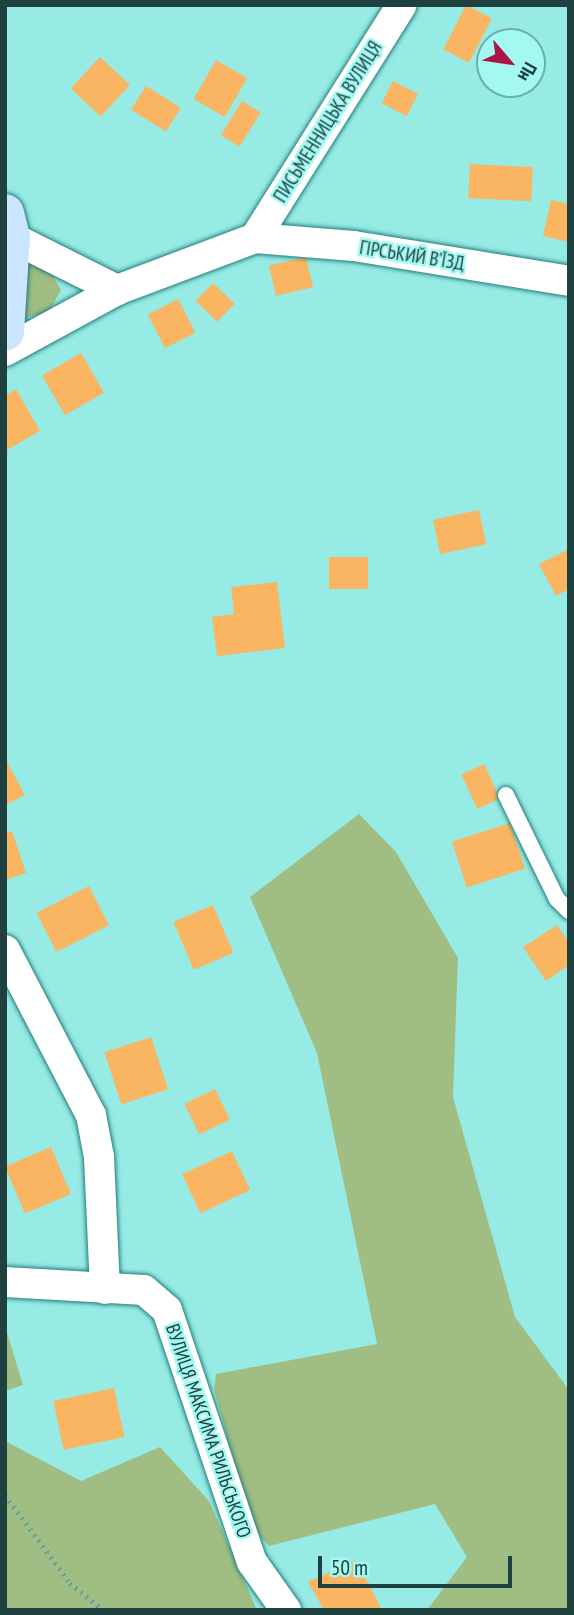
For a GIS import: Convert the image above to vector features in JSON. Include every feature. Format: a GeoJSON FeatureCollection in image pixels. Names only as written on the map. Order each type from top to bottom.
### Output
{"type":"FeatureCollection","features":[{"type":"Feature","properties":{"kind":"main road"},"geometry":{"type":"LineString","coordinates":[[5,332],[8,225]]}},
{"type":"Feature","properties":{"kind":"street","name":"ПИСЬМЕННИЦЬКА ВУЛИЦЯ"},"geometry":{"type":"LineString","coordinates":[[255,238],[402,5]]}},
{"type":"Feature","properties":{"kind":"street"},"geometry":{"type":"LineString","coordinates":[[8,225],[117,290]]}},
{"type":"Feature","properties":{"kind":"street","name":"ГІРСЬКИЙ В’ЇЗД"},"geometry":{"type":"LineString","coordinates":[[255,238],[354,246],[569,281]]}},
{"type":"Feature","properties":{"kind":"street"},"geometry":{"type":"LineString","coordinates":[[5,351],[117,290],[255,238]]}},
{"type":"Feature","properties":{"kind":"street"},"geometry":{"type":"LineString","coordinates":[[5,950],[91,1115],[99,1157],[105,1289]]}},
{"type":"Feature","properties":{"kind":"street","name":"ВУЛИЦЯ МАКСИМА РИЛЬСЬКОГО"},"geometry":{"type":"LineString","coordinates":[[5,1282],[144,1290],[167,1310],[252,1562],[286,1610]]}},
{"type":"Feature","properties":{"kind":"lane"},"geometry":{"type":"LineString","coordinates":[[506,795],[556,899],[569,911]]}},
{"type":"Feature","properties":{"kind":"path"},"geometry":{"type":"LineString","coordinates":[[5,1495],[70,1583],[103,1610]]}},
{"type":"Feature","properties":{"kind":"green space"},"geometry":{"type":"Polygon","coordinates":[[[26,263],[50,271],[61,290],[49,312],[24,318],[26,263]]]}},
{"type":"Feature","properties":{"kind":"green space"},"geometry":{"type":"Polygon","coordinates":[[[359,814],[396,852],[458,958],[453,1097],[515,1317],[569,1390],[569,1610],[427,1610],[467,1557],[435,1504],[269,1546],[252,1527],[214,1389],[216,1374],[377,1344],[317,1053],[250,897],[359,814]]]}},
{"type":"Feature","properties":{"kind":"green space"},"geometry":{"type":"Polygon","coordinates":[[[5,1326],[23,1385],[5,1391],[5,1326]]]}},
{"type":"Feature","properties":{"kind":"green space"},"geometry":{"type":"Polygon","coordinates":[[[5,1441],[81,1481],[160,1447],[209,1501],[257,1610],[5,1610],[5,1441]]]}},
{"type":"Feature","properties":{"kind":"building"},"geometry":{"type":"Polygon","coordinates":[[[466,5],[492,18],[487,28],[476,28],[476,49],[469,63],[443,50],[466,5]]]}},
{"type":"Feature","properties":{"kind":"building"},"geometry":{"type":"Polygon","coordinates":[[[100,57],[130,85],[101,116],[71,88],[100,57]]]}},
{"type":"Feature","properties":{"kind":"building"},"geometry":{"type":"Polygon","coordinates":[[[216,60],[247,78],[225,117],[194,99],[216,60]]]}},
{"type":"Feature","properties":{"kind":"building"},"geometry":{"type":"Polygon","coordinates":[[[393,81],[418,94],[407,116],[382,103],[393,81]]]}},
{"type":"Feature","properties":{"kind":"building"},"geometry":{"type":"Polygon","coordinates":[[[146,86],[181,108],[166,131],[131,110],[146,86]]]}},
{"type":"Feature","properties":{"kind":"building"},"geometry":{"type":"Polygon","coordinates":[[[242,101],[261,113],[239,147],[221,135],[242,101]]]}},
{"type":"Feature","properties":{"kind":"building"},"geometry":{"type":"Polygon","coordinates":[[[470,164],[533,167],[531,201],[468,198],[470,164]]]}},
{"type":"Feature","properties":{"kind":"building"},"geometry":{"type":"Polygon","coordinates":[[[551,200],[569,204],[569,242],[543,236],[551,200]]]}},
{"type":"Feature","properties":{"kind":"building"},"geometry":{"type":"Polygon","coordinates":[[[306,257],[313,287],[276,296],[269,266],[306,257]]]}},
{"type":"Feature","properties":{"kind":"building"},"geometry":{"type":"Polygon","coordinates":[[[213,283],[235,304],[217,322],[196,301],[213,283]]]}},
{"type":"Feature","properties":{"kind":"building"},"geometry":{"type":"Polygon","coordinates":[[[178,299],[195,333],[165,348],[148,314],[178,299]]]}},
{"type":"Feature","properties":{"kind":"building"},"geometry":{"type":"Polygon","coordinates":[[[81,353],[104,393],[65,415],[42,376],[81,353]]]}},
{"type":"Feature","properties":{"kind":"building"},"geometry":{"type":"Polygon","coordinates":[[[16,389],[40,431],[5,451],[5,396],[16,389]]]}},
{"type":"Feature","properties":{"kind":"building"},"geometry":{"type":"Polygon","coordinates":[[[479,510],[486,544],[440,554],[433,520],[479,510]]]}},
{"type":"Feature","properties":{"kind":"building"},"geometry":{"type":"Polygon","coordinates":[[[569,549],[569,589],[556,596],[539,564],[569,549]]]}},
{"type":"Feature","properties":{"kind":"building"},"geometry":{"type":"Polygon","coordinates":[[[329,557],[368,557],[368,589],[329,589],[329,557]]]}},
{"type":"Feature","properties":{"kind":"building"},"geometry":{"type":"Polygon","coordinates":[[[277,582],[285,648],[217,656],[212,617],[234,614],[231,587],[277,582]]]}},
{"type":"Feature","properties":{"kind":"building"},"geometry":{"type":"Polygon","coordinates":[[[5,758],[25,795],[5,805],[5,758]]]}},
{"type":"Feature","properties":{"kind":"building"},"geometry":{"type":"Polygon","coordinates":[[[484,764],[500,798],[477,809],[461,775],[484,764]]]}},
{"type":"Feature","properties":{"kind":"building"},"geometry":{"type":"Polygon","coordinates":[[[510,823],[525,869],[467,888],[452,842],[510,823]]]}},
{"type":"Feature","properties":{"kind":"building"},"geometry":{"type":"Polygon","coordinates":[[[12,831],[26,873],[5,880],[5,833],[12,831]]]}},
{"type":"Feature","properties":{"kind":"building"},"geometry":{"type":"Polygon","coordinates":[[[89,886],[109,925],[56,952],[36,913],[89,886]]]}},
{"type":"Feature","properties":{"kind":"building"},"geometry":{"type":"Polygon","coordinates":[[[213,905],[233,953],[194,970],[173,922],[213,905]]]}},
{"type":"Feature","properties":{"kind":"building"},"geometry":{"type":"Polygon","coordinates":[[[557,925],[569,943],[569,965],[546,981],[523,947],[557,925]]]}},
{"type":"Feature","properties":{"kind":"building"},"geometry":{"type":"Polygon","coordinates":[[[151,1037],[168,1089],[121,1104],[104,1052],[151,1037]]]}},
{"type":"Feature","properties":{"kind":"building"},"geometry":{"type":"Polygon","coordinates":[[[215,1089],[230,1120],[199,1134],[184,1104],[215,1089]]]}},
{"type":"Feature","properties":{"kind":"building"},"geometry":{"type":"Polygon","coordinates":[[[51,1147],[71,1194],[25,1213],[5,1167],[51,1147]]]}},
{"type":"Feature","properties":{"kind":"building"},"geometry":{"type":"Polygon","coordinates":[[[232,1151],[250,1190],[200,1213],[182,1174],[232,1151]]]}},
{"type":"Feature","properties":{"kind":"building"},"geometry":{"type":"Polygon","coordinates":[[[114,1388],[124,1437],[64,1450],[53,1401],[114,1388]]]}},
{"type":"Feature","properties":{"kind":"building"},"geometry":{"type":"Polygon","coordinates":[[[356,1560],[382,1610],[324,1610],[308,1582],[356,1560]]]}}]}
